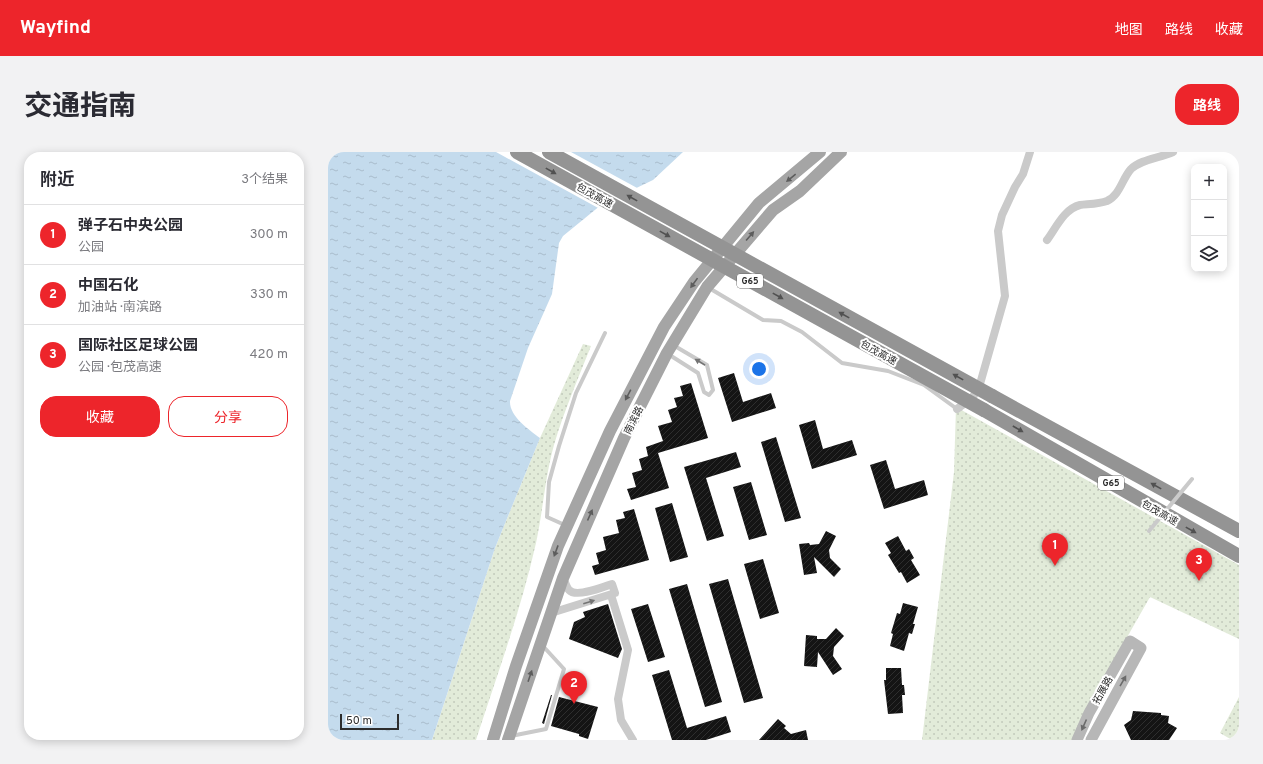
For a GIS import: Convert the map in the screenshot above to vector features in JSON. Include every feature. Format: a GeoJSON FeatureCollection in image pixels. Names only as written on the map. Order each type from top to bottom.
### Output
{"type":"FeatureCollection","features":[{"type":"Feature","properties":{"kind":"highway","name":"包茂高速"},"geometry":{"type":"LineString","coordinates":[[516,152],[984,410],[1239,556]]}},
{"type":"Feature","properties":{"kind":"highway","name":"包茂高速"},"geometry":{"type":"LineString","coordinates":[[549,152],[1239,531]]}},
{"type":"Feature","properties":{"kind":"main road","name":"南滨路"},"geometry":{"type":"LineString","coordinates":[[493,740],[516,666],[558,546],[610,431],[664,327],[716,254],[759,203],[820,152]]}},
{"type":"Feature","properties":{"kind":"main road","name":"南滨路"},"geometry":{"type":"LineString","coordinates":[[508,738],[563,578],[624,438],[670,349],[706,287],[773,210],[800,191],[841,152]]}},
{"type":"Feature","properties":{"kind":"main road","name":"拓展路"},"geometry":{"type":"LineString","coordinates":[[1077,740],[1090,713],[1130,641],[1141,648],[1091,740]]}},
{"type":"Feature","properties":{"kind":"street"},"geometry":{"type":"LineString","coordinates":[[957,409],[973,397],[980,384],[1005,296],[998,231],[1002,214],[1023,174],[1030,152]]}},
{"type":"Feature","properties":{"kind":"street"},"geometry":{"type":"LineString","coordinates":[[1047,240],[1068,210],[1078,206],[1107,201],[1118,192],[1130,170],[1142,162],[1173,152]]}},
{"type":"Feature","properties":{"kind":"street"},"geometry":{"type":"LineString","coordinates":[[552,613],[616,594],[612,584],[582,593],[573,593],[569,590],[563,578]]}},
{"type":"Feature","properties":{"kind":"street"},"geometry":{"type":"LineString","coordinates":[[611,595],[628,650],[618,699],[621,720],[633,740]]}},
{"type":"Feature","properties":{"kind":"lane"},"geometry":{"type":"LineString","coordinates":[[706,287],[763,320],[781,321],[802,332],[842,363],[878,369],[924,384],[957,409]]}},
{"type":"Feature","properties":{"kind":"lane"},"geometry":{"type":"LineString","coordinates":[[567,526],[547,517],[549,482],[558,446],[576,393],[605,333]]}},
{"type":"Feature","properties":{"kind":"lane"},"geometry":{"type":"LineString","coordinates":[[670,349],[707,365],[713,390],[709,395],[704,392],[698,373],[670,349]]}},
{"type":"Feature","properties":{"kind":"lane"},"geometry":{"type":"LineString","coordinates":[[1149,531],[1192,480]]}},
{"type":"Feature","properties":{"kind":"lane"},"geometry":{"type":"LineString","coordinates":[[508,738],[546,730],[564,669],[541,644]]}},
{"type":"Feature","properties":{"kind":"green space"},"geometry":{"type":"Polygon","coordinates":[[[583,344],[591,346],[554,445],[548,469],[536,543],[530,568],[476,740],[432,740],[495,548],[540,438],[583,344]]]}},
{"type":"Feature","properties":{"kind":"green space"},"geometry":{"type":"Polygon","coordinates":[[[956,407],[1239,565],[1239,639],[1150,597],[1085,711],[1072,740],[922,740],[954,472],[956,407]]]}},
{"type":"Feature","properties":{"kind":"green space"},"geometry":{"type":"Polygon","coordinates":[[[1239,697],[1239,740],[1232,740],[1220,733],[1239,697]]]}},
{"type":"Feature","properties":{"kind":"water"},"geometry":{"type":"Polygon","coordinates":[[[328,152],[683,152],[653,180],[601,205],[563,236],[559,243],[552,294],[528,348],[510,401],[513,412],[520,422],[540,438],[495,548],[432,740],[328,740],[328,152]]]}},
{"type":"Feature","properties":{"kind":"pier"},"geometry":{"type":"Polygon","coordinates":[[[496,152],[571,152],[639,189],[600,209],[496,152]]]}},
{"type":"Feature","properties":{"kind":"building"},"geometry":{"type":"Polygon","coordinates":[[[734,373],[743,402],[771,393],[776,408],[732,422],[718,378],[734,373]]]}},
{"type":"Feature","properties":{"kind":"building"},"geometry":{"type":"Polygon","coordinates":[[[691,383],[708,438],[658,453],[669,488],[631,500],[627,489],[636,487],[632,473],[642,470],[639,459],[648,456],[646,447],[663,441],[658,426],[672,422],[668,410],[677,407],[674,398],[683,396],[680,386],[691,383]]]}},
{"type":"Feature","properties":{"kind":"building"},"geometry":{"type":"Polygon","coordinates":[[[815,420],[823,449],[852,440],[857,455],[812,469],[799,425],[815,420]]]}},
{"type":"Feature","properties":{"kind":"building"},"geometry":{"type":"Polygon","coordinates":[[[776,437],[801,518],[785,522],[761,442],[776,437]]]}},
{"type":"Feature","properties":{"kind":"building"},"geometry":{"type":"Polygon","coordinates":[[[736,452],[741,467],[706,478],[724,536],[707,541],[684,467],[736,452]]]}},
{"type":"Feature","properties":{"kind":"building"},"geometry":{"type":"Polygon","coordinates":[[[886,460],[895,489],[924,480],[928,495],[884,509],[870,465],[886,460]]]}},
{"type":"Feature","properties":{"kind":"building"},"geometry":{"type":"Polygon","coordinates":[[[751,482],[767,535],[749,540],[733,487],[751,482]]]}},
{"type":"Feature","properties":{"kind":"building"},"geometry":{"type":"Polygon","coordinates":[[[672,503],[688,557],[670,562],[655,508],[672,503]]]}},
{"type":"Feature","properties":{"kind":"building"},"geometry":{"type":"Polygon","coordinates":[[[634,509],[649,560],[595,575],[592,566],[599,564],[596,553],[606,550],[603,537],[619,533],[616,520],[625,518],[623,512],[634,509]]]}},
{"type":"Feature","properties":{"kind":"building"},"geometry":{"type":"Polygon","coordinates":[[[826,531],[836,536],[829,550],[830,558],[841,569],[834,577],[814,557],[817,573],[804,575],[799,544],[819,544],[826,531]]]}},
{"type":"Feature","properties":{"kind":"building"},"geometry":{"type":"Polygon","coordinates":[[[898,536],[906,551],[909,549],[914,558],[911,560],[920,575],[907,583],[901,572],[899,573],[888,555],[891,553],[885,543],[898,536]]]}},
{"type":"Feature","properties":{"kind":"building"},"geometry":{"type":"Polygon","coordinates":[[[763,559],[779,613],[760,619],[744,564],[763,559]]]}},
{"type":"Feature","properties":{"kind":"building"},"geometry":{"type":"Polygon","coordinates":[[[728,579],[763,698],[744,703],[709,584],[728,579]]]}},
{"type":"Feature","properties":{"kind":"building"},"geometry":{"type":"Polygon","coordinates":[[[687,584],[722,702],[705,707],[669,589],[687,584]]]}},
{"type":"Feature","properties":{"kind":"building"},"geometry":{"type":"Polygon","coordinates":[[[903,603],[918,607],[912,634],[909,633],[904,651],[890,646],[893,634],[891,633],[897,613],[900,614],[903,603]]]}},
{"type":"Feature","properties":{"kind":"building"},"geometry":{"type":"Polygon","coordinates":[[[608,604],[622,649],[618,658],[569,639],[574,622],[585,617],[583,612],[608,604]]]}},
{"type":"Feature","properties":{"kind":"building"},"geometry":{"type":"Polygon","coordinates":[[[648,604],[665,657],[648,662],[631,609],[648,604]]]}},
{"type":"Feature","properties":{"kind":"building"},"geometry":{"type":"Polygon","coordinates":[[[836,628],[844,636],[834,647],[833,656],[842,669],[833,675],[818,652],[817,667],[804,666],[806,635],[817,636],[817,639],[826,639],[836,628]]]}},
{"type":"Feature","properties":{"kind":"building"},"geometry":{"type":"Polygon","coordinates":[[[886,668],[901,668],[902,685],[904,685],[905,695],[902,695],[903,713],[888,714],[884,680],[886,680],[886,668]]]}},
{"type":"Feature","properties":{"kind":"building"},"geometry":{"type":"Polygon","coordinates":[[[669,670],[687,728],[726,716],[731,732],[706,740],[672,740],[652,675],[669,670]]]}},
{"type":"Feature","properties":{"kind":"building"},"geometry":{"type":"Polygon","coordinates":[[[552,695],[544,724],[542,723],[552,695]]]}},
{"type":"Feature","properties":{"kind":"building"},"geometry":{"type":"Polygon","coordinates":[[[559,697],[598,707],[588,739],[579,736],[579,734],[551,726],[559,697]]]}},
{"type":"Feature","properties":{"kind":"building"},"geometry":{"type":"Polygon","coordinates":[[[1133,711],[1161,713],[1161,715],[1169,716],[1168,723],[1177,728],[1169,740],[1131,740],[1124,725],[1131,720],[1133,711]]]}},
{"type":"Feature","properties":{"kind":"building"},"geometry":{"type":"Polygon","coordinates":[[[778,719],[786,726],[784,728],[791,734],[806,730],[808,740],[759,740],[778,719]]]}},
{"type":"Feature","properties":{"kind":"place","name":"弹子石中央公园"},"geometry":{"type":"Point","coordinates":[1055,566]}},
{"type":"Feature","properties":{"kind":"place","name":"国际社区足球公园"},"geometry":{"type":"Point","coordinates":[1199,581]}},
{"type":"Feature","properties":{"kind":"place","name":"中国石化"},"geometry":{"type":"Point","coordinates":[574,704]}}]}
